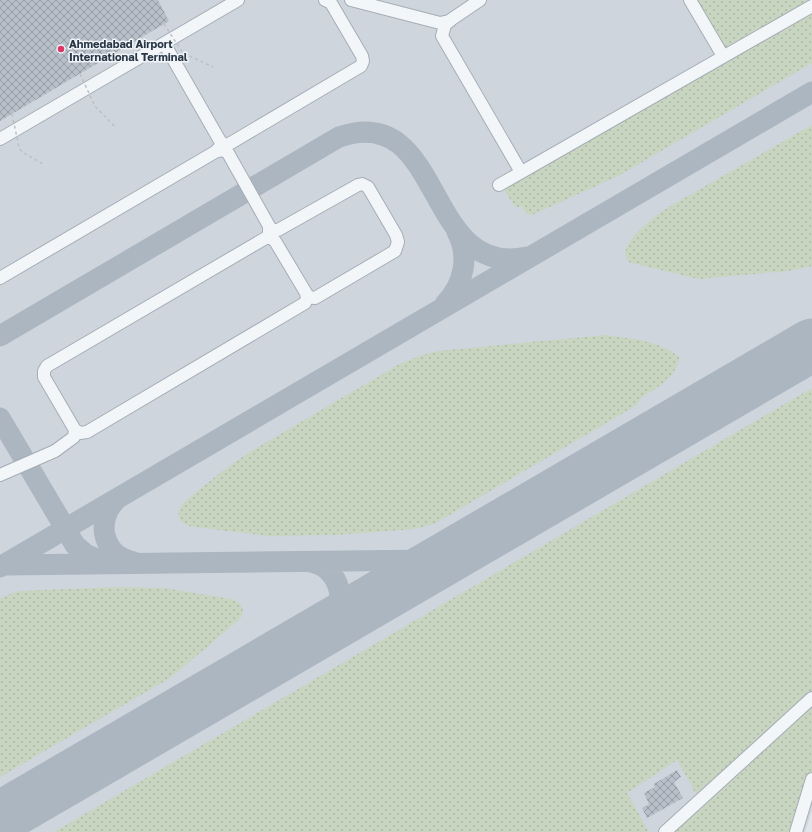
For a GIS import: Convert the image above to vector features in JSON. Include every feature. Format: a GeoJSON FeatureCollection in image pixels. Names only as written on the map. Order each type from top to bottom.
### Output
{"type":"FeatureCollection","features":[{"type":"Feature","properties":{"kind":"lane"},"geometry":{"type":"LineString","coordinates":[[0,139],[238,0]]}},
{"type":"Feature","properties":{"kind":"lane"},"geometry":{"type":"LineString","coordinates":[[0,278],[361,66],[363,61],[362,56],[331,3],[325,0]]}},
{"type":"Feature","properties":{"kind":"lane"},"geometry":{"type":"LineString","coordinates":[[351,0],[437,23],[443,23],[451,20]]}},
{"type":"Feature","properties":{"kind":"lane"},"geometry":{"type":"LineString","coordinates":[[480,0],[445,25],[442,36],[521,172]]}},
{"type":"Feature","properties":{"kind":"lane"},"geometry":{"type":"LineString","coordinates":[[690,0],[723,56]]}},
{"type":"Feature","properties":{"kind":"lane"},"geometry":{"type":"LineString","coordinates":[[499,185],[812,6]]}},
{"type":"Feature","properties":{"kind":"lane"},"geometry":{"type":"LineString","coordinates":[[0,475],[55,451],[72,440],[75,434],[44,377],[44,371],[47,366],[272,234],[362,184],[368,187],[396,235],[398,244],[395,251],[315,298],[309,297],[272,234],[164,43]]}},
{"type":"Feature","properties":{"kind":"lane"},"geometry":{"type":"LineString","coordinates":[[74,430],[80,433],[86,432],[251,335],[305,303],[307,298],[306,293]]}},
{"type":"Feature","properties":{"kind":"lane"},"geometry":{"type":"LineString","coordinates":[[665,832],[812,698]]}},
{"type":"Feature","properties":{"kind":"lane"},"geometry":{"type":"LineString","coordinates":[[796,832],[812,779]]}},
{"type":"Feature","properties":{"kind":"path"},"geometry":{"type":"LineString","coordinates":[[164,24],[183,53],[213,67]]}},
{"type":"Feature","properties":{"kind":"path"},"geometry":{"type":"LineString","coordinates":[[80,74],[95,106],[115,127]]}},
{"type":"Feature","properties":{"kind":"path"},"geometry":{"type":"LineString","coordinates":[[12,114],[19,147],[22,152],[45,165]]}},
{"type":"Feature","properties":{"kind":"shaded area"},"geometry":{"type":"Polygon","coordinates":[[[0,0],[812,0],[812,810],[805,832],[0,832],[0,0]]]}},
{"type":"Feature","properties":{"kind":"green space"},"geometry":{"type":"Polygon","coordinates":[[[696,0],[812,0],[726,49],[721,45],[696,0]]]}},
{"type":"Feature","properties":{"kind":"green space"},"geometry":{"type":"Polygon","coordinates":[[[812,10],[812,63],[618,176],[532,215],[527,214],[521,206],[516,208],[503,188],[812,10]]]}},
{"type":"Feature","properties":{"kind":"green space"},"geometry":{"type":"Polygon","coordinates":[[[812,125],[812,266],[788,271],[698,279],[628,262],[625,253],[628,246],[637,233],[661,212],[812,125]]]}},
{"type":"Feature","properties":{"kind":"green space"},"geometry":{"type":"Polygon","coordinates":[[[606,335],[635,339],[663,347],[679,357],[679,361],[672,375],[640,399],[637,405],[434,524],[415,529],[335,535],[269,536],[188,526],[180,520],[178,512],[183,503],[225,469],[253,450],[398,365],[419,356],[438,351],[606,335]]]}},
{"type":"Feature","properties":{"kind":"green space"},"geometry":{"type":"Polygon","coordinates":[[[812,388],[812,693],[697,796],[677,760],[627,793],[649,832],[54,832],[812,388]]]}},
{"type":"Feature","properties":{"kind":"green space"},"geometry":{"type":"Polygon","coordinates":[[[117,587],[164,588],[231,599],[238,602],[242,607],[243,613],[239,620],[170,678],[0,777],[0,598],[19,591],[117,587]]]}},
{"type":"Feature","properties":{"kind":"green space"},"geometry":{"type":"Polygon","coordinates":[[[812,703],[812,771],[794,832],[671,832],[812,703]]]}},
{"type":"Feature","properties":{"kind":"building","name":"Ahmedabad Airport International Terminal"},"geometry":{"type":"Polygon","coordinates":[[[0,0],[158,0],[169,21],[0,121],[0,0]]]}},
{"type":"Feature","properties":{"kind":"building"},"geometry":{"type":"Polygon","coordinates":[[[677,770],[681,777],[674,782],[683,798],[647,818],[642,808],[649,804],[644,793],[655,787],[654,784],[677,770]]]}},
{"type":"Feature","properties":{"kind":"taxiway"},"geometry":{"type":"LineString","coordinates":[[0,567],[812,92]]}},
{"type":"Feature","properties":{"kind":"taxiway"},"geometry":{"type":"LineString","coordinates":[[0,336],[339,137],[373,132],[398,143],[418,165],[450,219],[469,243],[493,257],[527,257]]}},
{"type":"Feature","properties":{"kind":"taxiway"},"geometry":{"type":"LineString","coordinates":[[445,304],[457,288],[463,270],[463,251],[457,232]]}},
{"type":"Feature","properties":{"kind":"taxiway"},"geometry":{"type":"LineString","coordinates":[[0,418],[75,545],[87,555],[103,561]]}},
{"type":"Feature","properties":{"kind":"taxiway"},"geometry":{"type":"LineString","coordinates":[[117,499],[110,508],[106,517],[104,527],[105,536],[115,553],[134,562]]}},
{"type":"Feature","properties":{"kind":"taxiway"},"geometry":{"type":"LineString","coordinates":[[7,565],[435,560],[451,555]]}},
{"type":"Feature","properties":{"kind":"taxiway"},"geometry":{"type":"LineString","coordinates":[[310,562],[321,565],[329,572],[335,580],[339,590],[340,600],[338,610],[334,620],[326,628]]}},
{"type":"Feature","properties":{"kind":"runway"},"geometry":{"type":"LineString","coordinates":[[0,818],[812,345]]}},
{"type":"Feature","properties":{"kind":"place","name":"Ahmedabad Airport International Terminal"},"geometry":{"type":"Point","coordinates":[61,49]}}]}
